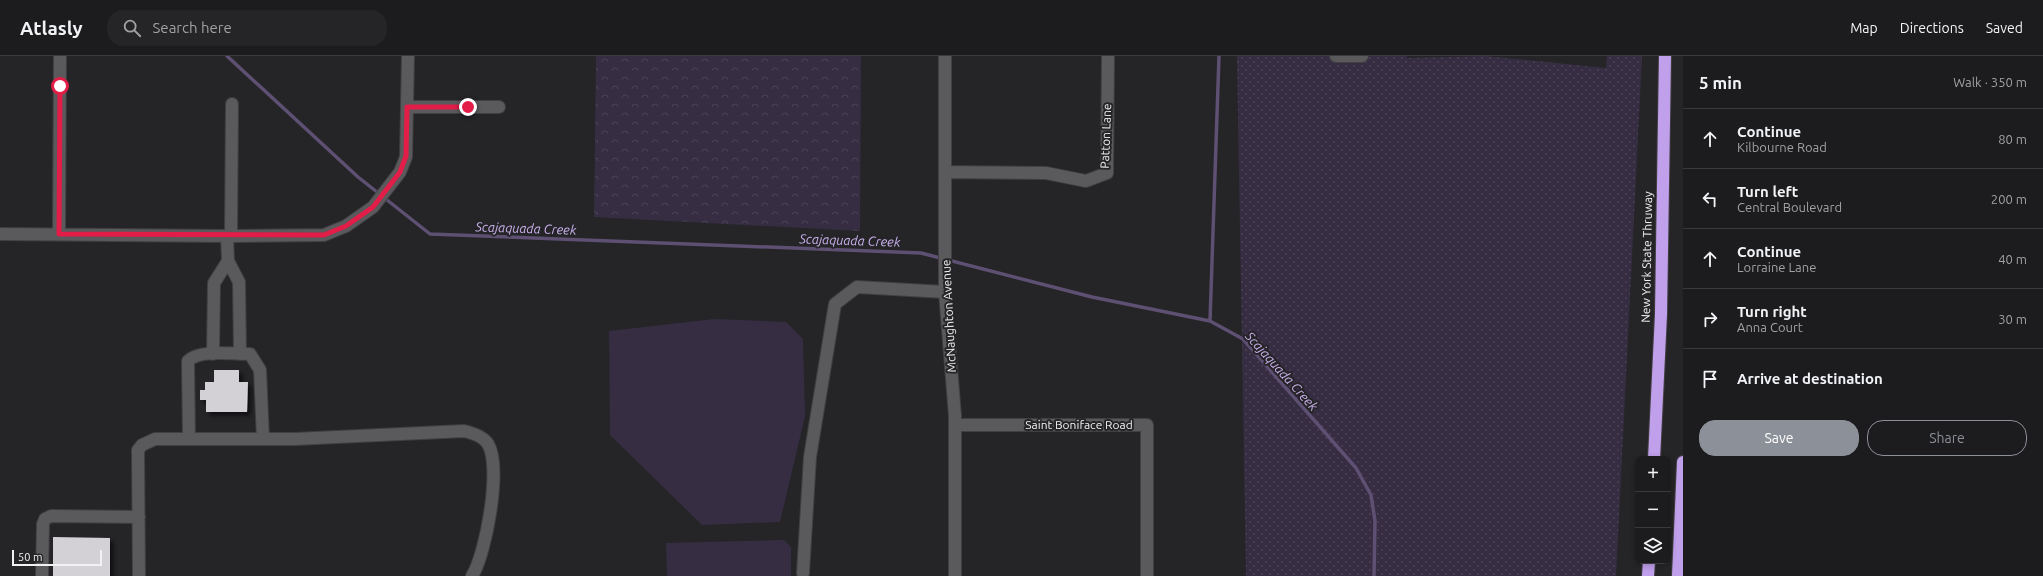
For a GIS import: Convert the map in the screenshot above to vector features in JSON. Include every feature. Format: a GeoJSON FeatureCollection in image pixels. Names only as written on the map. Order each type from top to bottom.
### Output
{"type":"FeatureCollection","features":[{"type":"Feature","properties":{"kind":"highway","name":"New York State Thruway"},"geometry":{"type":"LineString","coordinates":[[1654,456],[1661,314],[1665,56]]}},
{"type":"Feature","properties":{"kind":"highway"},"geometry":{"type":"LineString","coordinates":[[1678,576],[1683,462]]}},
{"type":"Feature","properties":{"kind":"highway"},"geometry":{"type":"LineString","coordinates":[[1648,576],[1649,564]]}},
{"type":"Feature","properties":{"kind":"street"},"geometry":{"type":"LineString","coordinates":[[59,234],[60,56]]}},
{"type":"Feature","properties":{"kind":"street"},"geometry":{"type":"LineString","coordinates":[[0,234],[229,236],[324,235],[346,226],[373,207],[397,177],[406,156],[408,56]]}},
{"type":"Feature","properties":{"kind":"street","name":"McNaughton Avenue"},"geometry":{"type":"LineString","coordinates":[[945,56],[945,292],[955,425],[955,576]]}},
{"type":"Feature","properties":{"kind":"street","name":"Patton Lane"},"geometry":{"type":"LineString","coordinates":[[945,172],[1046,173],[1086,181],[1107,173],[1108,56]]}},
{"type":"Feature","properties":{"kind":"street"},"geometry":{"type":"LineString","coordinates":[[1336,56],[1362,56]]}},
{"type":"Feature","properties":{"kind":"street"},"geometry":{"type":"LineString","coordinates":[[232,104],[228,261],[239,282],[240,354]]}},
{"type":"Feature","properties":{"kind":"street"},"geometry":{"type":"LineString","coordinates":[[407,107],[499,107]]}},
{"type":"Feature","properties":{"kind":"street"},"geometry":{"type":"LineString","coordinates":[[213,354],[214,282],[228,261]]}},
{"type":"Feature","properties":{"kind":"street"},"geometry":{"type":"LineString","coordinates":[[803,574],[810,457],[835,304],[857,287],[945,292]]}},
{"type":"Feature","properties":{"kind":"street"},"geometry":{"type":"LineString","coordinates":[[189,439],[188,361],[192,357],[202,354],[250,354],[260,370],[263,439]]}},
{"type":"Feature","properties":{"kind":"street","name":"Saint Boniface Road"},"geometry":{"type":"LineString","coordinates":[[955,425],[1147,424],[1146,576]]}},
{"type":"Feature","properties":{"kind":"street"},"geometry":{"type":"LineString","coordinates":[[139,576],[138,450],[146,442],[155,439],[263,439],[464,432],[479,436],[488,444],[491,453],[493,475],[488,531],[478,567],[472,576]]}},
{"type":"Feature","properties":{"kind":"street"},"geometry":{"type":"LineString","coordinates":[[42,576],[43,524],[45,519],[51,516],[139,517]]}},
{"type":"Feature","properties":{"kind":"green space"},"geometry":{"type":"Polygon","coordinates":[[[596,56],[861,56],[860,231],[594,217],[596,56]]]}},
{"type":"Feature","properties":{"kind":"green space"},"geometry":{"type":"Polygon","coordinates":[[[1237,56],[1407,56],[1407,58],[1485,56],[1606,68],[1607,56],[1642,56],[1616,576],[1246,576],[1237,56]]]}},
{"type":"Feature","properties":{"kind":"green space"},"geometry":{"type":"Polygon","coordinates":[[[714,319],[786,322],[803,339],[805,416],[780,522],[702,525],[610,435],[609,331],[714,319]]]}},
{"type":"Feature","properties":{"kind":"green space"},"geometry":{"type":"Polygon","coordinates":[[[784,540],[791,547],[791,576],[667,576],[666,543],[784,540]]]}},
{"type":"Feature","properties":{"kind":"building"},"geometry":{"type":"Polygon","coordinates":[[[214,370],[239,370],[239,382],[248,382],[247,412],[206,412],[206,400],[200,400],[200,390],[205,390],[205,382],[214,382],[214,370]]]}},
{"type":"Feature","properties":{"kind":"building"},"geometry":{"type":"Polygon","coordinates":[[[53,537],[110,538],[110,576],[53,576],[53,537]]]}},
{"type":"Feature","properties":{"kind":"waterway","name":"Scajaquada Creek"},"geometry":{"type":"LineString","coordinates":[[227,56],[358,177],[430,234],[921,253],[1092,297],[1210,321],[1243,339],[1356,468],[1371,495],[1375,521],[1374,576]]}},
{"type":"Feature","properties":{"kind":"waterway"},"geometry":{"type":"LineString","coordinates":[[1210,321],[1219,56]]}},
{"type":"Feature","properties":{"kind":"route"},"geometry":{"type":"LineString","coordinates":[[60,86],[59,234],[227,236],[324,235],[346,226],[373,207],[394,182],[400,172],[406,156],[407,107],[468,107]]}}]}
